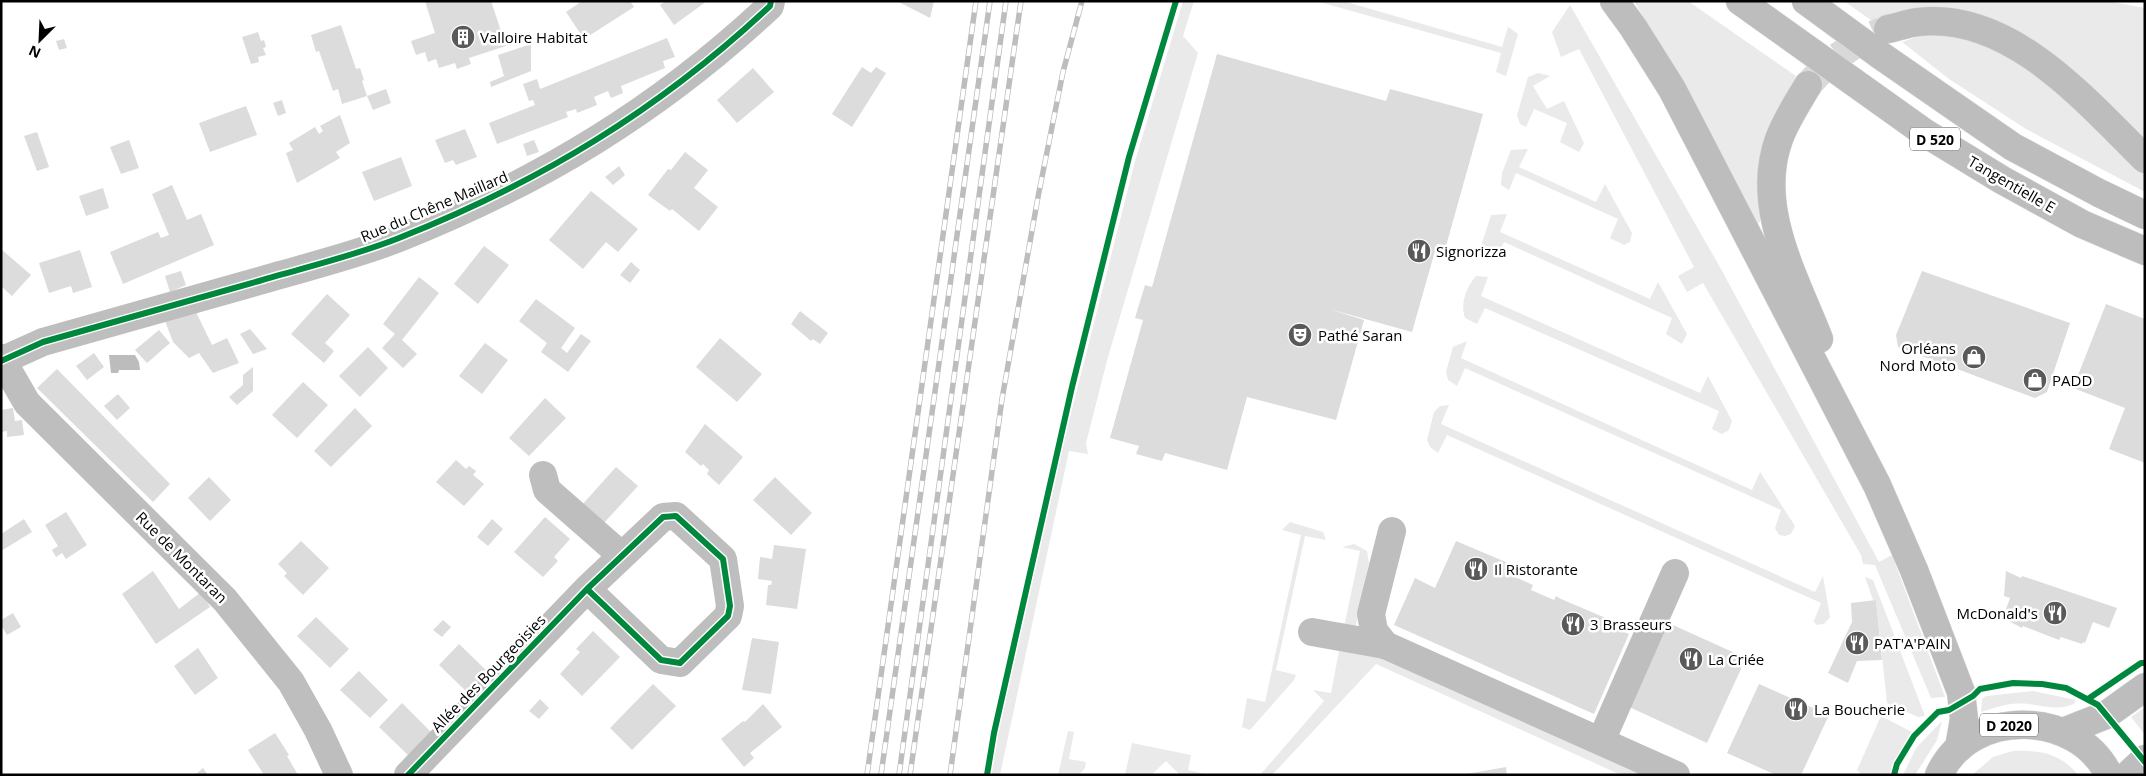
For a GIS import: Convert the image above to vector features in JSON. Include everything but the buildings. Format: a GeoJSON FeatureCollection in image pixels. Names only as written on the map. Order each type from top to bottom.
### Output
{"type":"FeatureCollection","features":[{"type":"Feature","properties":{"kind":"main road","name":"Tangentielle E"},"geometry":{"type":"LineString","coordinates":[[1740,1],[1925,133],[1994,176],[2082,224],[2145,251]]}},
{"type":"Feature","properties":{"kind":"main road","name":"D 520"},"geometry":{"type":"LineString","coordinates":[[1806,1],[1880,56],[2013,147],[2099,193],[2145,215]]}},
{"type":"Feature","properties":{"kind":"main road"},"geometry":{"type":"LineString","coordinates":[[1615,2],[1672,89],[1878,485]]}},
{"type":"Feature","properties":{"kind":"main road"},"geometry":{"type":"LineString","coordinates":[[1888,29],[1918,22],[1947,22],[1980,29],[2022,48],[2050,69],[2145,160]]}},
{"type":"Feature","properties":{"kind":"main road"},"geometry":{"type":"LineString","coordinates":[[1808,85],[1779,139],[1772,169],[1772,204],[1781,244],[1961,692],[1964,719],[1960,748]]}},
{"type":"Feature","properties":{"kind":"main road"},"geometry":{"type":"LineString","coordinates":[[2063,732],[2106,714],[2145,687]]}},
{"type":"Feature","properties":{"kind":"main road","name":"D 2020"},"geometry":{"type":"LineString","coordinates":[[1939,775],[1942,768],[1960,748],[1982,733],[2009,725],[2036,724],[2063,732],[2086,746],[2104,766],[2109,775]]}},
{"type":"Feature","properties":{"kind":"main road"},"geometry":{"type":"LineString","coordinates":[[2128,775],[2145,759]]}},
{"type":"Feature","properties":{"kind":"street","name":"Rue du Chêne Maillard"},"geometry":{"type":"LineString","coordinates":[[2,360],[43,342],[397,239],[484,202],[548,169],[628,120],[715,55],[770,6],[771,1]]}},
{"type":"Feature","properties":{"kind":"street","name":"Rue de Montaran"},"geometry":{"type":"LineString","coordinates":[[2,360],[27,402],[225,600],[291,682],[318,730],[339,775]]}},
{"type":"Feature","properties":{"kind":"street"},"geometry":{"type":"LineString","coordinates":[[543,475],[547,490],[621,555]]}},
{"type":"Feature","properties":{"kind":"street","name":"Allée des Bourgeoisies"},"geometry":{"type":"LineString","coordinates":[[408,775],[587,589],[663,517],[676,516],[723,559],[730,606],[728,616],[680,663],[661,660],[587,589]]}},
{"type":"Feature","properties":{"kind":"street"},"geometry":{"type":"LineString","coordinates":[[1385,645],[1374,631],[1371,614],[1392,530]]}},
{"type":"Feature","properties":{"kind":"street"},"geometry":{"type":"LineString","coordinates":[[1601,742],[1675,573]]}},
{"type":"Feature","properties":{"kind":"street"},"geometry":{"type":"LineString","coordinates":[[1312,632],[1385,645],[1676,775]]}},
{"type":"Feature","properties":{"kind":"shaded area"},"geometry":{"type":"Polygon","coordinates":[[[1183,1],[1194,1],[1183,36],[1198,53],[1108,357],[1086,443],[1088,454],[1069,451],[1000,775],[991,775],[999,730],[1062,449],[1135,161],[1183,1]]]}},
{"type":"Feature","properties":{"kind":"shaded area"},"geometry":{"type":"Polygon","coordinates":[[[1316,1],[1343,1],[1502,47],[1508,27],[1518,34],[1506,76],[1496,72],[1501,53],[1316,1]]]}},
{"type":"Feature","properties":{"kind":"shaded area"},"geometry":{"type":"Polygon","coordinates":[[[1634,1],[1688,1],[1796,76],[1770,131],[1761,170],[1760,222],[1752,226],[1671,64],[1634,1]]]}},
{"type":"Feature","properties":{"kind":"shaded area"},"geometry":{"type":"Polygon","coordinates":[[[1844,1],[2107,1],[2145,8],[2145,139],[2046,49],[2013,29],[1894,15],[1875,23],[1844,1]]]}},
{"type":"Feature","properties":{"kind":"shaded area"},"geometry":{"type":"Polygon","coordinates":[[[1570,5],[1721,269],[1879,562],[1892,555],[1945,697],[1931,698],[1875,565],[1863,564],[1861,555],[1703,283],[1687,292],[1678,276],[1694,267],[1579,49],[1561,57],[1552,32],[1570,5]]]}},
{"type":"Feature","properties":{"kind":"shaded area"},"geometry":{"type":"Polygon","coordinates":[[[1950,35],[2000,49],[2032,68],[2082,110],[2145,170],[2145,192],[2026,129],[1949,79],[1902,42],[1919,36],[1950,35]]]}},
{"type":"Feature","properties":{"kind":"shaded area"},"geometry":{"type":"Polygon","coordinates":[[[1538,73],[1550,76],[1533,86],[1547,109],[1564,101],[1584,143],[1579,152],[1560,142],[1567,123],[1534,109],[1526,127],[1520,124],[1517,115],[1528,77],[1538,73]]]}},
{"type":"Feature","properties":{"kind":"shaded area"},"geometry":{"type":"Polygon","coordinates":[[[1528,149],[1519,167],[1596,202],[1605,184],[1632,233],[1630,242],[1624,245],[1610,238],[1618,219],[1516,173],[1509,190],[1501,185],[1502,173],[1511,150],[1528,149]]]}},
{"type":"Feature","properties":{"kind":"shaded area"},"geometry":{"type":"Polygon","coordinates":[[[1507,214],[1500,232],[1650,299],[1658,282],[1687,334],[1682,344],[1666,334],[1672,318],[1504,242],[1497,257],[1486,250],[1482,243],[1491,215],[1507,214]]]}},
{"type":"Feature","properties":{"kind":"shaded area"},"geometry":{"type":"Polygon","coordinates":[[[1476,276],[1488,277],[1481,296],[1700,393],[1708,376],[1732,421],[1729,430],[1722,434],[1712,429],[1719,411],[1485,308],[1477,324],[1465,318],[1463,307],[1465,296],[1476,276]]]}},
{"type":"Feature","properties":{"kind":"shaded area"},"geometry":{"type":"Polygon","coordinates":[[[1467,341],[1461,358],[1752,490],[1760,472],[1795,526],[1791,534],[1779,535],[1775,528],[1781,510],[1465,368],[1457,386],[1448,380],[1446,372],[1453,347],[1467,341]]]}},
{"type":"Feature","properties":{"kind":"shaded area"},"geometry":{"type":"Polygon","coordinates":[[[109,355],[135,355],[139,362],[140,370],[119,370],[118,373],[111,373],[109,355]]]}},
{"type":"Feature","properties":{"kind":"shaded area"},"geometry":{"type":"Polygon","coordinates":[[[1449,405],[1441,424],[1815,592],[1823,576],[1830,617],[1824,624],[1817,625],[1812,620],[1814,621],[1821,603],[1447,435],[1438,453],[1430,447],[1427,440],[1434,412],[1440,406],[1449,405]]]}},
{"type":"Feature","properties":{"kind":"shaded area"},"geometry":{"type":"Polygon","coordinates":[[[1290,522],[1323,532],[1326,540],[1305,536],[1276,670],[1296,675],[1294,680],[1250,730],[1242,727],[1247,698],[1265,702],[1301,535],[1282,530],[1290,522]]]}},
{"type":"Feature","properties":{"kind":"shaded area"},"geometry":{"type":"Polygon","coordinates":[[[1354,544],[1367,551],[1369,563],[1356,625],[1350,630],[1344,627],[1360,551],[1342,547],[1354,544]]]}},
{"type":"Feature","properties":{"kind":"shaded area"},"geometry":{"type":"Polygon","coordinates":[[[1865,577],[1873,580],[1925,716],[1918,717],[1887,703],[1876,600],[1873,600],[1865,577]]]}},
{"type":"Feature","properties":{"kind":"shaded area"},"geometry":{"type":"Polygon","coordinates":[[[1339,651],[1379,655],[1646,775],[1621,775],[1376,664],[1272,775],[1260,775],[1324,701],[1313,690],[1331,693],[1339,651]]]}},
{"type":"Feature","properties":{"kind":"shaded area"},"geometry":{"type":"Polygon","coordinates":[[[2033,691],[2076,700],[2074,704],[2066,706],[2051,707],[2012,704],[1981,712],[1982,699],[1986,696],[2033,691]]]}},
{"type":"Feature","properties":{"kind":"shaded area"},"geometry":{"type":"Polygon","coordinates":[[[2145,707],[2145,735],[2131,717],[2145,707]]]}},
{"type":"Feature","properties":{"kind":"shaded area"},"geometry":{"type":"Polygon","coordinates":[[[1881,716],[1912,732],[1889,775],[1862,775],[1857,770],[1881,716]]]}},
{"type":"Feature","properties":{"kind":"shaded area"},"geometry":{"type":"Polygon","coordinates":[[[1942,721],[1937,740],[1915,775],[1903,775],[1916,748],[1942,721]]]}},
{"type":"Feature","properties":{"kind":"shaded area"},"geometry":{"type":"Polygon","coordinates":[[[1068,731],[1074,732],[1069,759],[1086,762],[1085,768],[1079,775],[1058,775],[1068,731]]]}},
{"type":"Feature","properties":{"kind":"shaded area"},"geometry":{"type":"Polygon","coordinates":[[[1132,743],[1191,755],[1188,770],[1209,775],[1180,775],[1166,761],[1151,775],[1125,775],[1132,743]]]}},
{"type":"Feature","properties":{"kind":"shaded area"},"geometry":{"type":"Polygon","coordinates":[[[2013,751],[2032,751],[2049,754],[2064,762],[2078,775],[1972,775],[1993,757],[2013,751]]]}},
{"type":"Feature","properties":{"kind":"tunnel"},"geometry":{"type":"LineString","coordinates":[[1808,85],[1824,68],[1842,54],[1861,41],[1882,31]]}},
{"type":"Feature","properties":{"kind":"railway"},"geometry":{"type":"LineString","coordinates":[[867,775],[976,1]]}},
{"type":"Feature","properties":{"kind":"railway"},"geometry":{"type":"LineString","coordinates":[[881,775],[990,1]]}},
{"type":"Feature","properties":{"kind":"railway"},"geometry":{"type":"LineString","coordinates":[[899,775],[1006,1]]}},
{"type":"Feature","properties":{"kind":"railway"},"geometry":{"type":"LineString","coordinates":[[910,775],[1021,1]]}},
{"type":"Feature","properties":{"kind":"railway"},"geometry":{"type":"LineString","coordinates":[[950,775],[1002,399],[1038,197],[1063,72],[1082,1]]}},
{"type":"Feature","properties":{"kind":"cycle path"},"geometry":{"type":"LineString","coordinates":[[1,361],[43,342],[365,250],[399,238],[501,193],[596,140],[641,110],[728,44],[770,6],[771,1]]}},
{"type":"Feature","properties":{"kind":"cycle path"},"geometry":{"type":"LineString","coordinates":[[987,775],[994,733],[1072,387],[1129,157],[1176,1]]}},
{"type":"Feature","properties":{"kind":"cycle path"},"geometry":{"type":"LineString","coordinates":[[408,775],[587,589],[663,517],[676,516],[723,559],[730,606],[728,616],[680,663],[661,660],[587,589]]}},
{"type":"Feature","properties":{"kind":"cycle path"},"geometry":{"type":"LineString","coordinates":[[2088,699],[2141,663],[2145,663]]}},
{"type":"Feature","properties":{"kind":"cycle path"},"geometry":{"type":"LineString","coordinates":[[1894,775],[1897,764],[1914,736],[1938,712],[1949,710],[1973,696],[1980,689],[2013,683],[2042,684],[2066,688],[2098,705],[2145,762]]}},
{"type":"Feature","properties":{"kind":"place","name":"Valloire Habitat"},"geometry":{"type":"Point","coordinates":[463,37]}},
{"type":"Feature","properties":{"kind":"place","name":"Signorizza"},"geometry":{"type":"Point","coordinates":[1419,251]}},
{"type":"Feature","properties":{"kind":"place","name":"Pathé Saran"},"geometry":{"type":"Point","coordinates":[1300,335]}},
{"type":"Feature","properties":{"kind":"place","name":"Orléans Nord Moto"},"geometry":{"type":"Point","coordinates":[1974,357]}},
{"type":"Feature","properties":{"kind":"place","name":"PADD"},"geometry":{"type":"Point","coordinates":[2035,380]}},
{"type":"Feature","properties":{"kind":"place","name":"Il Ristorante"},"geometry":{"type":"Point","coordinates":[1476,569]}},
{"type":"Feature","properties":{"kind":"place","name":"McDonald's"},"geometry":{"type":"Point","coordinates":[2055,613]}},
{"type":"Feature","properties":{"kind":"place","name":"3 Brasseurs"},"geometry":{"type":"Point","coordinates":[1573,624]}},
{"type":"Feature","properties":{"kind":"place","name":"PAT'A'PAIN"},"geometry":{"type":"Point","coordinates":[1857,643]}},
{"type":"Feature","properties":{"kind":"place","name":"La Criée"},"geometry":{"type":"Point","coordinates":[1691,659]}},
{"type":"Feature","properties":{"kind":"place","name":"La Boucherie"},"geometry":{"type":"Point","coordinates":[1796,709]}}]}
